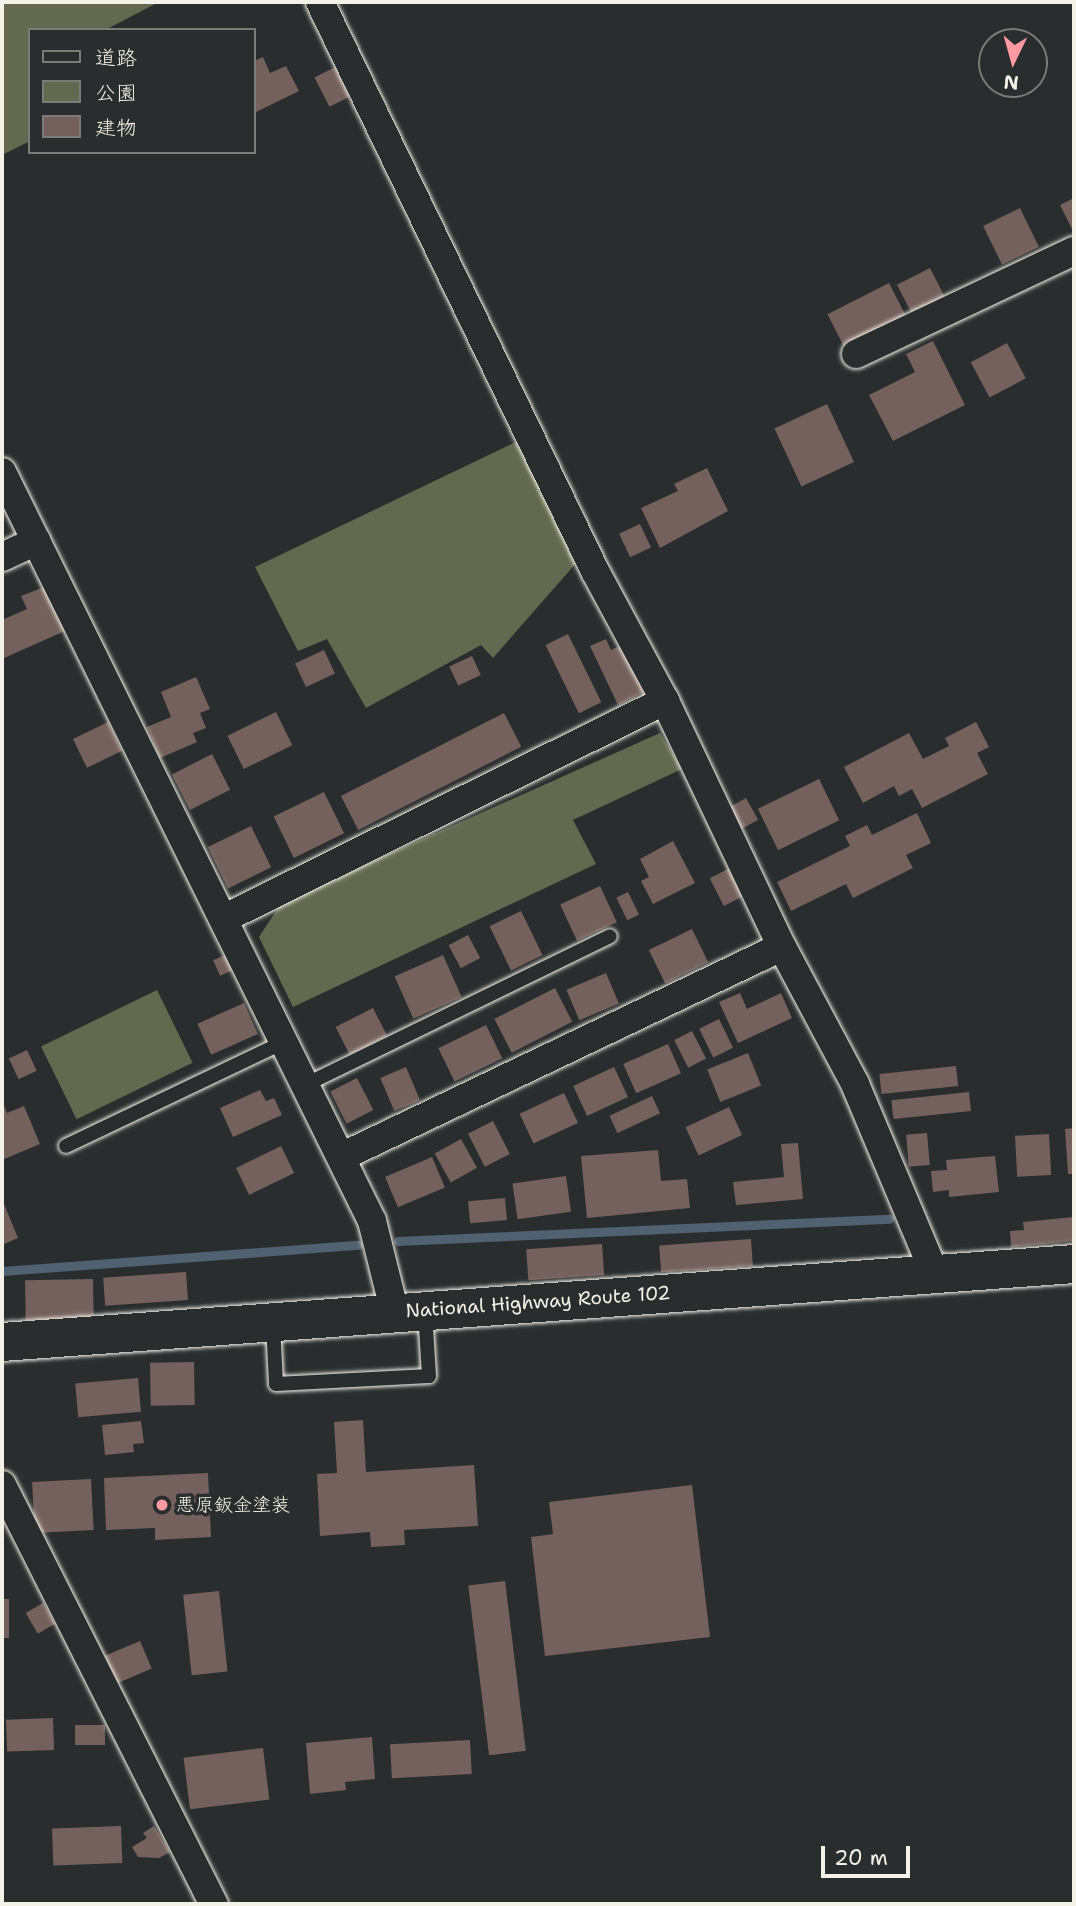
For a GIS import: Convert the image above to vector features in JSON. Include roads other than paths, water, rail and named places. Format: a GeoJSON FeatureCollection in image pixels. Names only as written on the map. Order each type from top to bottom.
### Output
{"type":"FeatureCollection","features":[{"type":"Feature","properties":{"kind":"highway","name":"National Highway Route 102"},"geometry":{"type":"LineString","coordinates":[[2,1342],[934,1272],[1074,1264]]}},
{"type":"Feature","properties":{"kind":"street"},"geometry":{"type":"LineString","coordinates":[[331,5],[595,571],[665,701],[782,947],[855,1084],[934,1272]]}},
{"type":"Feature","properties":{"kind":"street"},"geometry":{"type":"LineString","coordinates":[[856,354],[1074,251]]}},
{"type":"Feature","properties":{"kind":"street"},"geometry":{"type":"LineString","coordinates":[[2,472],[341,1157],[372,1221],[410,1312]]}},
{"type":"Feature","properties":{"kind":"street"},"geometry":{"type":"LineString","coordinates":[[2,557],[36,541]]}},
{"type":"Feature","properties":{"kind":"street"},"geometry":{"type":"LineString","coordinates":[[223,919],[665,701]]}},
{"type":"Feature","properties":{"kind":"street"},"geometry":{"type":"LineString","coordinates":[[341,1157],[782,947]]}},
{"type":"Feature","properties":{"kind":"street"},"geometry":{"type":"LineString","coordinates":[[2,1485],[214,1904]]}},
{"type":"Feature","properties":{"kind":"lane"},"geometry":{"type":"LineString","coordinates":[[305,1085],[610,936]]}},
{"type":"Feature","properties":{"kind":"lane"},"geometry":{"type":"LineString","coordinates":[[66,1146],[284,1042]]}},
{"type":"Feature","properties":{"kind":"lane"},"geometry":{"type":"LineString","coordinates":[[272,1322],[276,1384],[429,1376],[410,1312]]}},
{"type":"Feature","properties":{"kind":"waterway"},"geometry":{"type":"LineString","coordinates":[[398,1241],[890,1219]]}},
{"type":"Feature","properties":{"kind":"waterway"},"geometry":{"type":"LineString","coordinates":[[2,1271],[358,1245]]}},
{"type":"Feature","properties":{"kind":"place","name":"悪原鈑金塗装"},"geometry":{"type":"Point","coordinates":[162,1505]}}]}
